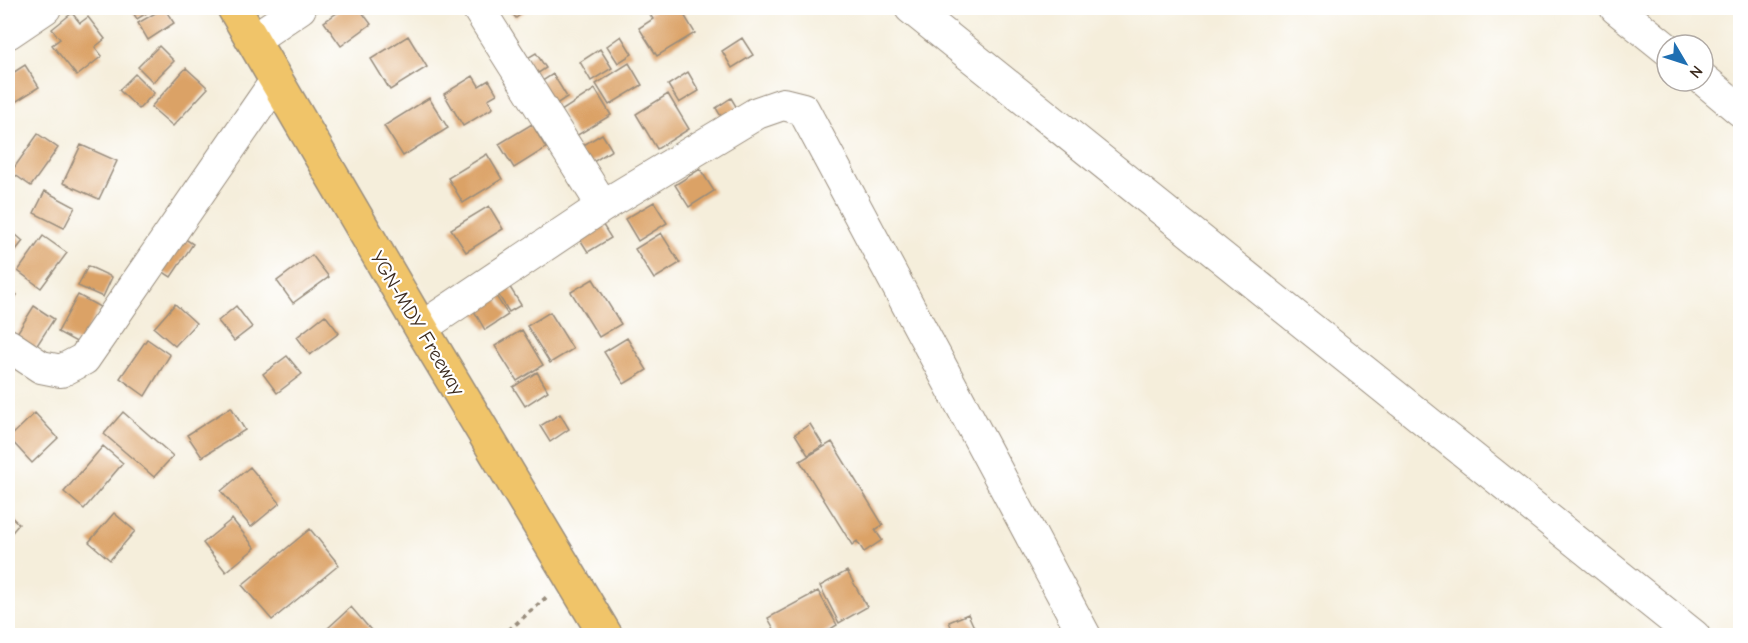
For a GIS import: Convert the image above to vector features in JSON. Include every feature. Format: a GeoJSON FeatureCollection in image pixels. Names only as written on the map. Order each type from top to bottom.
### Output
{"type":"FeatureCollection","features":[{"type":"Feature","properties":{"kind":"main road","name":"YGN-MDY Freeway"},"geometry":{"type":"LineString","coordinates":[[234,8],[421,328],[606,636]]}},
{"type":"Feature","properties":{"kind":"street"},"geometry":{"type":"LineString","coordinates":[[8,33],[45,8]]}},
{"type":"Feature","properties":{"kind":"street"},"geometry":{"type":"LineString","coordinates":[[254,39],[300,8]]}},
{"type":"Feature","properties":{"kind":"street"},"geometry":{"type":"LineString","coordinates":[[478,8],[603,206]]}},
{"type":"Feature","properties":{"kind":"street"},"geometry":{"type":"LineString","coordinates":[[911,8],[1694,636]]}},
{"type":"Feature","properties":{"kind":"street"},"geometry":{"type":"LineString","coordinates":[[1616,8],[1655,40]]}},
{"type":"Feature","properties":{"kind":"street"},"geometry":{"type":"LineString","coordinates":[[8,345],[41,367],[61,371],[84,359],[276,81]]}},
{"type":"Feature","properties":{"kind":"street"},"geometry":{"type":"LineString","coordinates":[[1715,89],[1740,110]]}},
{"type":"Feature","properties":{"kind":"street"},"geometry":{"type":"LineString","coordinates":[[421,328],[603,206],[757,113],[783,104],[804,109],[1085,636]]}},
{"type":"Feature","properties":{"kind":"path"},"geometry":{"type":"LineString","coordinates":[[502,636],[570,577]]}},
{"type":"Feature","properties":{"kind":"building"},"geometry":{"type":"Polygon","coordinates":[[[8,8],[18,8],[8,15],[8,8]]]}},
{"type":"Feature","properties":{"kind":"building"},"geometry":{"type":"Polygon","coordinates":[[[130,8],[155,8],[137,19],[130,8]]]}},
{"type":"Feature","properties":{"kind":"building"},"geometry":{"type":"Polygon","coordinates":[[[164,8],[174,23],[148,40],[138,23],[164,8]]]}},
{"type":"Feature","properties":{"kind":"building"},"geometry":{"type":"Polygon","coordinates":[[[344,8],[359,8],[371,24],[341,46],[324,22],[344,8]]]}},
{"type":"Feature","properties":{"kind":"building"},"geometry":{"type":"Polygon","coordinates":[[[507,8],[529,8],[516,18],[507,8]]]}},
{"type":"Feature","properties":{"kind":"building"},"geometry":{"type":"Polygon","coordinates":[[[659,8],[667,10],[680,8],[695,33],[657,56],[639,28],[653,19],[649,13],[659,8]]]}},
{"type":"Feature","properties":{"kind":"building"},"geometry":{"type":"Polygon","coordinates":[[[72,13],[80,23],[88,17],[105,39],[95,47],[102,56],[77,76],[52,45],[60,39],[52,29],[72,13]]]}},
{"type":"Feature","properties":{"kind":"building"},"geometry":{"type":"Polygon","coordinates":[[[408,36],[427,67],[390,90],[371,59],[408,36]]]}},
{"type":"Feature","properties":{"kind":"building"},"geometry":{"type":"Polygon","coordinates":[[[621,36],[632,54],[618,63],[607,46],[621,36]]]}},
{"type":"Feature","properties":{"kind":"building"},"geometry":{"type":"Polygon","coordinates":[[[742,38],[753,55],[732,68],[722,51],[742,38]]]}},
{"type":"Feature","properties":{"kind":"building"},"geometry":{"type":"Polygon","coordinates":[[[159,46],[174,61],[153,82],[138,67],[159,46]]]}},
{"type":"Feature","properties":{"kind":"building"},"geometry":{"type":"Polygon","coordinates":[[[600,49],[612,68],[591,81],[580,62],[600,49]]]}},
{"type":"Feature","properties":{"kind":"building"},"geometry":{"type":"Polygon","coordinates":[[[536,53],[546,68],[526,81],[516,65],[536,53]]]}},
{"type":"Feature","properties":{"kind":"building"},"geometry":{"type":"Polygon","coordinates":[[[629,63],[642,85],[609,105],[596,84],[629,63]]]}},
{"type":"Feature","properties":{"kind":"building"},"geometry":{"type":"Polygon","coordinates":[[[25,65],[39,87],[9,106],[8,76],[25,65]]]}},
{"type":"Feature","properties":{"kind":"building"},"geometry":{"type":"Polygon","coordinates":[[[186,68],[208,88],[173,126],[151,107],[186,68]]]}},
{"type":"Feature","properties":{"kind":"building"},"geometry":{"type":"Polygon","coordinates":[[[688,72],[699,91],[679,103],[668,85],[688,72]]]}},
{"type":"Feature","properties":{"kind":"building"},"geometry":{"type":"Polygon","coordinates":[[[135,74],[154,93],[139,109],[119,90],[135,74]]]}},
{"type":"Feature","properties":{"kind":"building"},"geometry":{"type":"Polygon","coordinates":[[[553,74],[567,97],[547,110],[533,87],[553,74]]]}},
{"type":"Feature","properties":{"kind":"building"},"geometry":{"type":"Polygon","coordinates":[[[473,76],[479,86],[489,80],[497,94],[488,99],[493,108],[463,126],[444,94],[473,76]]]}},
{"type":"Feature","properties":{"kind":"building"},"geometry":{"type":"Polygon","coordinates":[[[595,89],[611,115],[576,136],[561,111],[595,89]]]}},
{"type":"Feature","properties":{"kind":"building"},"geometry":{"type":"Polygon","coordinates":[[[668,94],[689,129],[657,149],[636,114],[668,94]]]}},
{"type":"Feature","properties":{"kind":"building"},"geometry":{"type":"Polygon","coordinates":[[[429,98],[448,128],[403,156],[384,126],[429,98]]]}},
{"type":"Feature","properties":{"kind":"building"},"geometry":{"type":"Polygon","coordinates":[[[731,98],[740,113],[725,123],[716,108],[731,98]]]}},
{"type":"Feature","properties":{"kind":"building"},"geometry":{"type":"Polygon","coordinates":[[[532,124],[546,148],[514,168],[499,144],[532,124]]]}},
{"type":"Feature","properties":{"kind":"building"},"geometry":{"type":"Polygon","coordinates":[[[38,134],[58,148],[31,186],[11,172],[38,134]]]}},
{"type":"Feature","properties":{"kind":"building"},"geometry":{"type":"Polygon","coordinates":[[[602,134],[612,150],[587,166],[577,149],[602,134]]]}},
{"type":"Feature","properties":{"kind":"building"},"geometry":{"type":"Polygon","coordinates":[[[81,145],[117,161],[99,199],[63,183],[81,145]]]}},
{"type":"Feature","properties":{"kind":"building"},"geometry":{"type":"Polygon","coordinates":[[[487,154],[502,179],[463,203],[448,178],[487,154]]]}},
{"type":"Feature","properties":{"kind":"building"},"geometry":{"type":"Polygon","coordinates":[[[700,169],[714,191],[689,207],[675,185],[700,169]]]}},
{"type":"Feature","properties":{"kind":"building"},"geometry":{"type":"Polygon","coordinates":[[[45,191],[75,207],[64,228],[34,213],[45,191]]]}},
{"type":"Feature","properties":{"kind":"building"},"geometry":{"type":"Polygon","coordinates":[[[654,202],[667,223],[638,241],[625,219],[654,202]]]}},
{"type":"Feature","properties":{"kind":"building"},"geometry":{"type":"Polygon","coordinates":[[[489,206],[503,229],[466,252],[451,229],[489,206]]]}},
{"type":"Feature","properties":{"kind":"building"},"geometry":{"type":"Polygon","coordinates":[[[596,214],[611,238],[588,252],[573,228],[596,214]]]}},
{"type":"Feature","properties":{"kind":"building"},"geometry":{"type":"Polygon","coordinates":[[[8,228],[23,241],[8,260],[8,228]]]}},
{"type":"Feature","properties":{"kind":"building"},"geometry":{"type":"Polygon","coordinates":[[[173,231],[193,244],[171,277],[151,264],[173,231]]]}},
{"type":"Feature","properties":{"kind":"building"},"geometry":{"type":"Polygon","coordinates":[[[661,233],[680,263],[654,279],[635,249],[661,233]]]}},
{"type":"Feature","properties":{"kind":"building"},"geometry":{"type":"Polygon","coordinates":[[[43,236],[67,253],[41,288],[18,271],[43,236]]]}},
{"type":"Feature","properties":{"kind":"building"},"geometry":{"type":"Polygon","coordinates":[[[312,255],[329,277],[293,303],[277,281],[312,255]]]}},
{"type":"Feature","properties":{"kind":"building"},"geometry":{"type":"Polygon","coordinates":[[[88,266],[112,277],[103,297],[78,286],[88,266]]]}},
{"type":"Feature","properties":{"kind":"building"},"geometry":{"type":"Polygon","coordinates":[[[593,279],[621,324],[599,337],[571,292],[593,279]]]}},
{"type":"Feature","properties":{"kind":"building"},"geometry":{"type":"Polygon","coordinates":[[[506,281],[521,305],[509,312],[494,288],[506,281]]]}},
{"type":"Feature","properties":{"kind":"building"},"geometry":{"type":"Polygon","coordinates":[[[8,288],[17,295],[8,308],[8,288]]]}},
{"type":"Feature","properties":{"kind":"building"},"geometry":{"type":"Polygon","coordinates":[[[491,288],[508,315],[485,330],[469,302],[491,288]]]}},
{"type":"Feature","properties":{"kind":"building"},"geometry":{"type":"Polygon","coordinates":[[[78,295],[100,307],[80,344],[58,332],[78,295]]]}},
{"type":"Feature","properties":{"kind":"building"},"geometry":{"type":"Polygon","coordinates":[[[175,304],[196,323],[175,346],[154,328],[175,304]]]}},
{"type":"Feature","properties":{"kind":"building"},"geometry":{"type":"Polygon","coordinates":[[[34,306],[54,319],[34,350],[14,338],[34,306]]]}},
{"type":"Feature","properties":{"kind":"building"},"geometry":{"type":"Polygon","coordinates":[[[236,306],[252,327],[234,341],[218,321],[236,306]]]}},
{"type":"Feature","properties":{"kind":"building"},"geometry":{"type":"Polygon","coordinates":[[[550,312],[573,349],[550,363],[527,326],[550,312]]]}},
{"type":"Feature","properties":{"kind":"building"},"geometry":{"type":"Polygon","coordinates":[[[325,315],[339,333],[310,355],[297,337],[325,315]]]}},
{"type":"Feature","properties":{"kind":"building"},"geometry":{"type":"Polygon","coordinates":[[[522,330],[543,365],[517,381],[495,346],[522,330]]]}},
{"type":"Feature","properties":{"kind":"building"},"geometry":{"type":"Polygon","coordinates":[[[627,338],[647,370],[624,384],[604,352],[627,338]]]}},
{"type":"Feature","properties":{"kind":"building"},"geometry":{"type":"Polygon","coordinates":[[[147,339],[170,355],[145,396],[120,378],[147,339]]]}},
{"type":"Feature","properties":{"kind":"building"},"geometry":{"type":"Polygon","coordinates":[[[287,356],[302,374],[277,393],[263,374],[287,356]]]}},
{"type":"Feature","properties":{"kind":"building"},"geometry":{"type":"Polygon","coordinates":[[[537,372],[548,391],[525,406],[513,387],[537,372]]]}},
{"type":"Feature","properties":{"kind":"building"},"geometry":{"type":"Polygon","coordinates":[[[231,407],[245,430],[202,457],[187,435],[231,407]]]}},
{"type":"Feature","properties":{"kind":"building"},"geometry":{"type":"Polygon","coordinates":[[[123,412],[173,456],[154,477],[104,434],[123,412]]]}},
{"type":"Feature","properties":{"kind":"building"},"geometry":{"type":"Polygon","coordinates":[[[35,413],[58,438],[32,463],[9,438],[35,413]]]}},
{"type":"Feature","properties":{"kind":"building"},"geometry":{"type":"Polygon","coordinates":[[[560,414],[569,429],[550,442],[540,426],[560,414]]]}},
{"type":"Feature","properties":{"kind":"building"},"geometry":{"type":"Polygon","coordinates":[[[810,424],[823,445],[808,455],[795,434],[810,424]]]}},
{"type":"Feature","properties":{"kind":"building"},"geometry":{"type":"Polygon","coordinates":[[[832,442],[883,525],[875,530],[882,540],[864,552],[857,541],[852,545],[800,461],[832,442]]]}},
{"type":"Feature","properties":{"kind":"building"},"geometry":{"type":"Polygon","coordinates":[[[103,446],[123,463],[84,509],[64,492],[103,446]]]}},
{"type":"Feature","properties":{"kind":"building"},"geometry":{"type":"Polygon","coordinates":[[[250,467],[280,503],[251,527],[221,491],[250,467]]]}},
{"type":"Feature","properties":{"kind":"building"},"geometry":{"type":"Polygon","coordinates":[[[114,513],[135,531],[110,560],[89,542],[114,513]]]}},
{"type":"Feature","properties":{"kind":"building"},"geometry":{"type":"Polygon","coordinates":[[[8,514],[19,524],[8,537],[8,514]]]}},
{"type":"Feature","properties":{"kind":"building"},"geometry":{"type":"Polygon","coordinates":[[[232,519],[255,548],[226,572],[203,543],[232,519]]]}},
{"type":"Feature","properties":{"kind":"building"},"geometry":{"type":"Polygon","coordinates":[[[310,529],[339,565],[272,620],[242,585],[310,529]]]}},
{"type":"Feature","properties":{"kind":"building"},"geometry":{"type":"Polygon","coordinates":[[[847,571],[867,607],[839,623],[820,586],[847,571]]]}},
{"type":"Feature","properties":{"kind":"building"},"geometry":{"type":"Polygon","coordinates":[[[818,591],[837,625],[819,636],[778,636],[768,618],[818,591]]]}},
{"type":"Feature","properties":{"kind":"building"},"geometry":{"type":"Polygon","coordinates":[[[351,607],[376,636],[335,636],[328,628],[351,607]]]}},
{"type":"Feature","properties":{"kind":"building"},"geometry":{"type":"Polygon","coordinates":[[[968,614],[978,636],[955,636],[949,622],[968,614]]]}}]}
